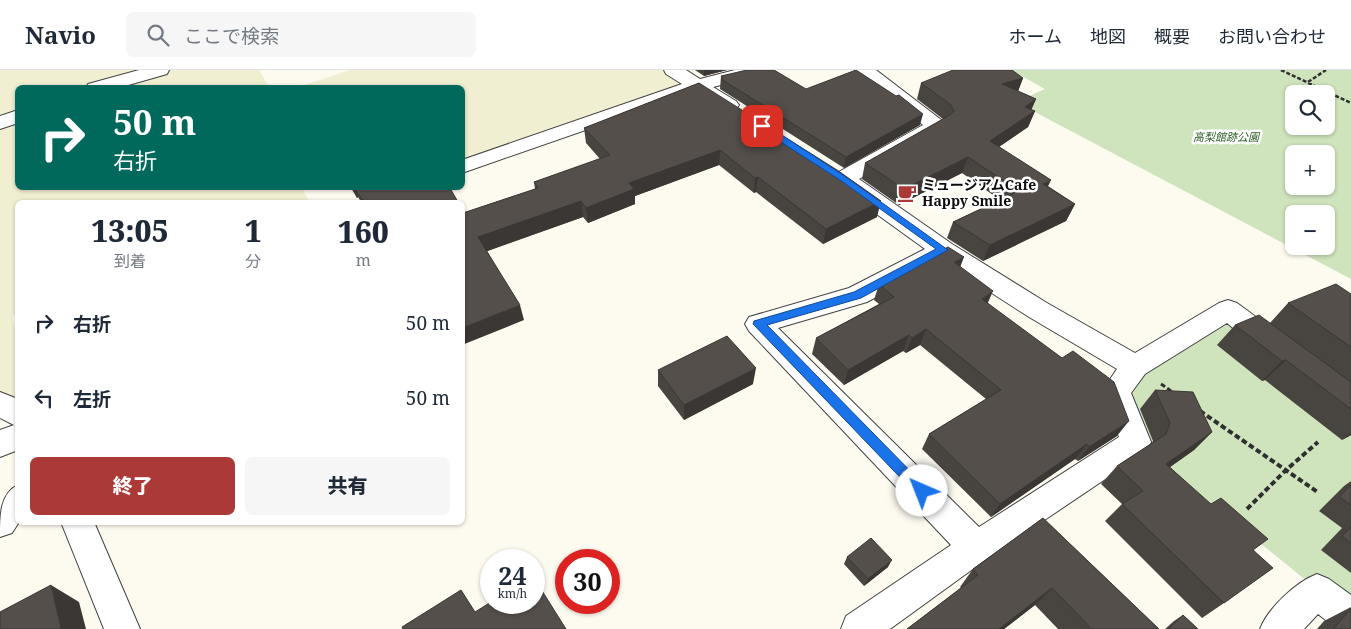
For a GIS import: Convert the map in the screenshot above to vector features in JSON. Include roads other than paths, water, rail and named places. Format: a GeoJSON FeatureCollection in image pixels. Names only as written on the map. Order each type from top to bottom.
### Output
{"type":"FeatureCollection","features":[{"type":"Feature","properties":{"kind":"street"},"geometry":{"type":"LineString","coordinates":[[106,85],[160,70]]}},
{"type":"Feature","properties":{"kind":"street"},"geometry":{"type":"LineString","coordinates":[[673,70],[746,116]]}},
{"type":"Feature","properties":{"kind":"street"},"geometry":{"type":"LineString","coordinates":[[465,166],[698,84],[758,70]]}},
{"type":"Feature","properties":{"kind":"street"},"geometry":{"type":"LineString","coordinates":[[864,70],[937,126],[835,173],[943,250],[1038,310],[1135,366]]}},
{"type":"Feature","properties":{"kind":"street"},"geometry":{"type":"LineString","coordinates":[[0,123],[15,117]]}},
{"type":"Feature","properties":{"kind":"street"},"geometry":{"type":"LineString","coordinates":[[943,250],[858,295],[758,324],[976,547]]}},
{"type":"Feature","properties":{"kind":"street"},"geometry":{"type":"LineString","coordinates":[[859,629],[976,547],[1136,442],[1116,391],[1135,366],[1228,310],[1290,356]]}},
{"type":"Feature","properties":{"kind":"street"},"geometry":{"type":"LineString","coordinates":[[0,404],[15,412]]}},
{"type":"Feature","properties":{"kind":"street"},"geometry":{"type":"LineString","coordinates":[[0,444],[15,437]]}},
{"type":"Feature","properties":{"kind":"street"},"geometry":{"type":"LineString","coordinates":[[0,522],[15,503]]}},
{"type":"Feature","properties":{"kind":"street"},"geometry":{"type":"LineString","coordinates":[[78,525],[122,629]]}},
{"type":"Feature","properties":{"kind":"street"},"geometry":{"type":"LineString","coordinates":[[1278,629],[1317,591],[1351,617]]}},
{"type":"Feature","properties":{"kind":"place","name":"ミュージアムCafe Happy Smile"},"geometry":{"type":"Point","coordinates":[907,193]}},
{"type":"Feature","properties":{"kind":"park label","name":"高梨館跡公園"},"geometry":{"type":"Point","coordinates":[1226,137]}}]}
